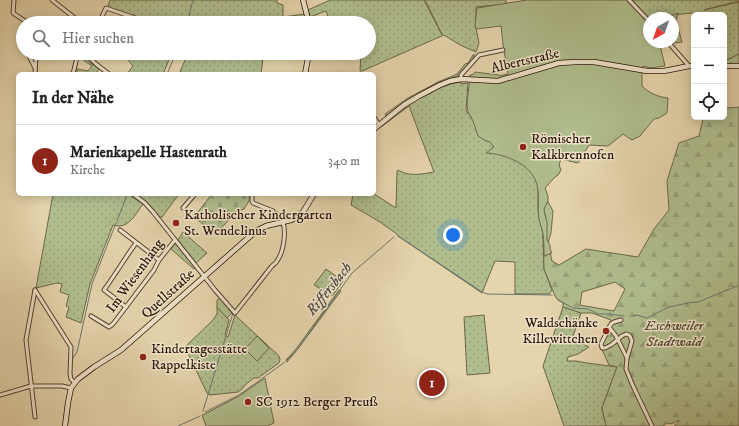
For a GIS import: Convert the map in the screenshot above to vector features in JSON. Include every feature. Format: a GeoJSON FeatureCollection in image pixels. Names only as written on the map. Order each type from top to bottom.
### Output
{"type":"FeatureCollection","features":[{"type":"Feature","properties":{"kind":"main road"},"geometry":{"type":"LineString","coordinates":[[303,0],[307,16]]}},
{"type":"Feature","properties":{"kind":"main road"},"geometry":{"type":"LineString","coordinates":[[306,72],[308,60]]}},
{"type":"Feature","properties":{"kind":"main road","name":"Albertstraße"},"geometry":{"type":"LineString","coordinates":[[376,127],[404,105],[450,81],[461,79],[498,81],[560,63],[576,62],[594,62],[647,71],[664,71],[691,66]]}},
{"type":"Feature","properties":{"kind":"main road"},"geometry":{"type":"LineString","coordinates":[[727,66],[739,66]]}},
{"type":"Feature","properties":{"kind":"main road","name":"Quellstraße"},"geometry":{"type":"LineString","coordinates":[[65,426],[71,388],[74,382],[121,350],[256,231],[266,226],[297,217],[303,212],[313,196]]}},
{"type":"Feature","properties":{"kind":"street"},"geometry":{"type":"LineString","coordinates":[[14,0],[13,13],[18,16]]}},
{"type":"Feature","properties":{"kind":"street"},"geometry":{"type":"LineString","coordinates":[[52,0],[72,16]]}},
{"type":"Feature","properties":{"kind":"street"},"geometry":{"type":"LineString","coordinates":[[629,0],[643,15]]}},
{"type":"Feature","properties":{"kind":"street"},"geometry":{"type":"LineString","coordinates":[[102,16],[106,8],[129,16]]}},
{"type":"Feature","properties":{"kind":"street","name":"Albertstraße"},"geometry":{"type":"LineString","coordinates":[[674,48],[691,66]]}},
{"type":"Feature","properties":{"kind":"street"},"geometry":{"type":"LineString","coordinates":[[461,79],[461,75],[479,55],[503,50]]}},
{"type":"Feature","properties":{"kind":"street"},"geometry":{"type":"LineString","coordinates":[[73,72],[76,60]]}},
{"type":"Feature","properties":{"kind":"street"},"geometry":{"type":"LineString","coordinates":[[92,60],[106,72]]}},
{"type":"Feature","properties":{"kind":"street"},"geometry":{"type":"LineString","coordinates":[[35,72],[36,68]]}},
{"type":"Feature","properties":{"kind":"street"},"geometry":{"type":"LineString","coordinates":[[376,120],[379,125]]}},
{"type":"Feature","properties":{"kind":"street"},"geometry":{"type":"LineString","coordinates":[[136,196],[153,212],[235,313],[276,262],[282,250],[284,228],[283,222],[278,214],[253,204],[252,196]]}},
{"type":"Feature","properties":{"kind":"street"},"geometry":{"type":"LineString","coordinates":[[183,208],[193,196]]}},
{"type":"Feature","properties":{"kind":"street"},"geometry":{"type":"LineString","coordinates":[[120,230],[159,260]]}},
{"type":"Feature","properties":{"kind":"street","name":"Im Wiesenhang"},"geometry":{"type":"LineString","coordinates":[[91,316],[109,328],[154,270],[159,260],[176,240]]}},
{"type":"Feature","properties":{"kind":"street"},"geometry":{"type":"LineString","coordinates":[[126,307],[104,290],[136,243]]}},
{"type":"Feature","properties":{"kind":"street"},"geometry":{"type":"LineString","coordinates":[[35,417],[26,340],[35,290],[71,347],[70,374],[71,379],[74,382]]}},
{"type":"Feature","properties":{"kind":"street"},"geometry":{"type":"LineString","coordinates":[[622,320],[611,324],[601,344],[602,348],[607,347],[626,334],[630,336],[632,341],[627,358],[626,369],[652,426]]}},
{"type":"Feature","properties":{"kind":"street"},"geometry":{"type":"LineString","coordinates":[[609,327],[618,339],[627,358]]}},
{"type":"Feature","properties":{"kind":"street"},"geometry":{"type":"LineString","coordinates":[[0,395],[31,386],[62,386],[71,388]]}},
{"type":"Feature","properties":{"kind":"green space"},"geometry":{"type":"Polygon","coordinates":[[[110,0],[277,0],[277,3],[283,5],[283,16],[128,16],[110,9],[108,6],[110,0]]]}},
{"type":"Feature","properties":{"kind":"green space"},"geometry":{"type":"Polygon","coordinates":[[[330,0],[424,0],[442,35],[425,0],[506,0],[506,4],[476,7],[476,28],[479,43],[476,52],[460,45],[444,35],[362,71],[360,71],[361,60],[376,60],[376,16],[328,16],[326,11],[310,16],[308,10],[330,0]]]}},
{"type":"Feature","properties":{"kind":"green space"},"geometry":{"type":"Polygon","coordinates":[[[527,0],[628,0],[643,16],[643,48],[661,48],[665,66],[650,68],[644,66],[642,67],[642,86],[654,94],[668,98],[667,113],[654,119],[640,136],[632,140],[623,134],[608,146],[589,145],[578,163],[561,159],[559,165],[561,170],[545,188],[548,196],[548,201],[544,209],[547,222],[547,240],[552,253],[544,256],[543,234],[538,215],[538,189],[534,178],[530,171],[517,162],[501,155],[486,153],[494,147],[490,142],[478,136],[468,112],[467,105],[470,75],[475,72],[499,76],[508,74],[501,26],[476,29],[477,8],[527,0]]]}},
{"type":"Feature","properties":{"kind":"green space"},"geometry":{"type":"Polygon","coordinates":[[[630,0],[739,0],[704,10],[739,2],[739,54],[727,60],[727,12],[691,12],[679,14],[679,12],[643,12],[643,15],[630,0]]]}},
{"type":"Feature","properties":{"kind":"green space"},"geometry":{"type":"Polygon","coordinates":[[[305,14],[306,16],[290,16],[305,14]]]}},
{"type":"Feature","properties":{"kind":"green space"},"geometry":{"type":"Polygon","coordinates":[[[679,31],[682,42],[679,42],[679,31]]]}},
{"type":"Feature","properties":{"kind":"green space"},"geometry":{"type":"Polygon","coordinates":[[[474,54],[471,63],[459,76],[439,83],[409,99],[386,116],[385,114],[408,98],[457,74],[465,64],[468,63],[474,54]]]}},
{"type":"Feature","properties":{"kind":"green space"},"geometry":{"type":"Polygon","coordinates":[[[739,54],[739,64],[727,64],[727,60],[739,54]]]}},
{"type":"Feature","properties":{"kind":"green space"},"geometry":{"type":"Polygon","coordinates":[[[83,60],[87,60],[99,69],[97,72],[76,72],[77,69],[88,71],[92,66],[83,60]]]}},
{"type":"Feature","properties":{"kind":"green space"},"geometry":{"type":"Polygon","coordinates":[[[128,60],[169,60],[164,72],[128,72],[133,66],[128,60]]]}},
{"type":"Feature","properties":{"kind":"green space"},"geometry":{"type":"Polygon","coordinates":[[[185,60],[263,60],[261,72],[180,72],[185,60]]]}},
{"type":"Feature","properties":{"kind":"green space"},"geometry":{"type":"Polygon","coordinates":[[[461,82],[461,84],[468,83],[466,111],[497,143],[491,150],[533,165],[538,187],[543,233],[544,269],[552,290],[549,294],[515,294],[515,262],[495,261],[482,293],[398,236],[380,222],[351,205],[353,196],[376,195],[396,208],[398,170],[407,174],[434,172],[409,106],[381,127],[380,126],[418,99],[450,84],[461,82]]]}},
{"type":"Feature","properties":{"kind":"green space","name":"Eschweiler Stadtwald"},"geometry":{"type":"Polygon","coordinates":[[[739,107],[739,426],[674,426],[679,420],[669,424],[667,423],[663,426],[606,426],[602,408],[617,367],[609,365],[600,345],[611,320],[592,313],[581,313],[563,307],[563,303],[555,296],[544,269],[543,233],[538,211],[538,187],[542,191],[553,211],[551,233],[548,243],[552,261],[559,265],[586,249],[638,257],[654,229],[669,210],[667,181],[679,143],[699,136],[703,120],[727,120],[727,108],[739,107]],[[615,282],[582,292],[580,305],[614,311],[625,289],[615,282]]]}},
{"type":"Feature","properties":{"kind":"green space"},"geometry":{"type":"Polygon","coordinates":[[[53,196],[131,196],[143,204],[134,217],[127,223],[118,226],[113,225],[90,284],[81,323],[66,317],[69,307],[66,306],[69,295],[60,292],[62,284],[57,283],[36,288],[53,196]]]}},
{"type":"Feature","properties":{"kind":"green space"},"geometry":{"type":"Polygon","coordinates":[[[138,196],[178,196],[162,217],[160,217],[138,196]]]}},
{"type":"Feature","properties":{"kind":"green space"},"geometry":{"type":"Polygon","coordinates":[[[210,196],[250,196],[249,201],[244,209],[233,213],[228,221],[215,234],[194,217],[210,196]]]}},
{"type":"Feature","properties":{"kind":"green space"},"geometry":{"type":"Polygon","coordinates":[[[183,232],[207,253],[196,263],[178,240],[183,232]]]}},
{"type":"Feature","properties":{"kind":"green space"},"geometry":{"type":"Polygon","coordinates":[[[174,244],[176,244],[195,268],[194,269],[171,249],[174,244]]]}},
{"type":"Feature","properties":{"kind":"green space"},"geometry":{"type":"Polygon","coordinates":[[[326,269],[343,281],[333,295],[314,285],[326,269]]]}},
{"type":"Feature","properties":{"kind":"green space"},"geometry":{"type":"Polygon","coordinates":[[[339,290],[341,291],[287,362],[286,360],[296,349],[339,290]]]}},
{"type":"Feature","properties":{"kind":"green space"},"geometry":{"type":"Polygon","coordinates":[[[220,298],[232,313],[227,318],[217,307],[217,300],[220,298]]]}},
{"type":"Feature","properties":{"kind":"green space"},"geometry":{"type":"Polygon","coordinates":[[[217,307],[229,320],[225,335],[228,337],[235,315],[279,356],[280,359],[279,363],[258,378],[254,378],[238,392],[210,395],[207,393],[185,347],[212,321],[217,314],[217,307]]]}},
{"type":"Feature","properties":{"kind":"green space"},"geometry":{"type":"Polygon","coordinates":[[[563,307],[581,313],[572,339],[589,347],[578,354],[568,357],[567,361],[617,367],[602,408],[606,426],[564,426],[543,366],[563,307]]]}},
{"type":"Feature","properties":{"kind":"green space"},"geometry":{"type":"Polygon","coordinates":[[[484,315],[490,373],[467,375],[464,317],[484,315]]]}},
{"type":"Feature","properties":{"kind":"green space"},"geometry":{"type":"Polygon","coordinates":[[[257,336],[269,348],[257,361],[245,349],[257,336]]]}},
{"type":"Feature","properties":{"kind":"green space","name":"SC 1912 Berger Preuß"},"geometry":{"type":"Polygon","coordinates":[[[265,378],[274,423],[267,426],[206,426],[202,415],[239,396],[265,378]]]}},
{"type":"Feature","properties":{"kind":"waterway"},"geometry":{"type":"LineString","coordinates":[[189,16],[193,0]]}},
{"type":"Feature","properties":{"kind":"waterway"},"geometry":{"type":"LineString","coordinates":[[168,72],[173,60]]}},
{"type":"Feature","properties":{"kind":"waterway"},"geometry":{"type":"LineString","coordinates":[[117,221],[127,196]]}},
{"type":"Feature","properties":{"kind":"waterway"},"geometry":{"type":"LineString","coordinates":[[73,358],[77,352],[92,284],[116,223]]}},
{"type":"Feature","properties":{"kind":"waterway","name":"Riffersbach"},"geometry":{"type":"LineString","coordinates":[[398,236],[487,294],[552,295]]}},
{"type":"Feature","properties":{"kind":"waterway","name":"Riffersbach"},"geometry":{"type":"LineString","coordinates":[[287,360],[297,350],[352,273],[394,237]]}},
{"type":"Feature","properties":{"kind":"waterway"},"geometry":{"type":"LineString","coordinates":[[235,310],[270,265]]}},
{"type":"Feature","properties":{"kind":"waterway"},"geometry":{"type":"LineString","coordinates":[[633,316],[637,315],[647,318],[669,307],[698,302],[737,286]]}},
{"type":"Feature","properties":{"kind":"waterway"},"geometry":{"type":"LineString","coordinates":[[558,300],[573,308],[588,309],[598,314],[624,316]]}},
{"type":"Feature","properties":{"kind":"waterway"},"geometry":{"type":"LineString","coordinates":[[203,411],[233,313]]}},
{"type":"Feature","properties":{"kind":"waterway","name":"Riffersbach"},"geometry":{"type":"LineString","coordinates":[[205,412],[239,395],[285,362]]}},
{"type":"Feature","properties":{"kind":"waterway","name":"Riffersbach"},"geometry":{"type":"LineString","coordinates":[[178,426],[200,416]]}},
{"type":"Feature","properties":{"kind":"place","name":"Römischer Kalkbrennofen"},"geometry":{"type":"Point","coordinates":[523,147]}},
{"type":"Feature","properties":{"kind":"place","name":"Katholischer Kindergarten St. Wendelinus"},"geometry":{"type":"Point","coordinates":[176,223]}},
{"type":"Feature","properties":{"kind":"place","name":"Waldschänke Killewittchen"},"geometry":{"type":"Point","coordinates":[606,331]}},
{"type":"Feature","properties":{"kind":"place","name":"Kindertagesstätte Rappelkiste"},"geometry":{"type":"Point","coordinates":[143,357]}},
{"type":"Feature","properties":{"kind":"place","name":"Marienkapelle Hastenrath"},"geometry":{"type":"Point","coordinates":[432,383]}},
{"type":"Feature","properties":{"kind":"place","name":"SC 1912 Berger Preuß"},"geometry":{"type":"Point","coordinates":[248,402]}}]}
